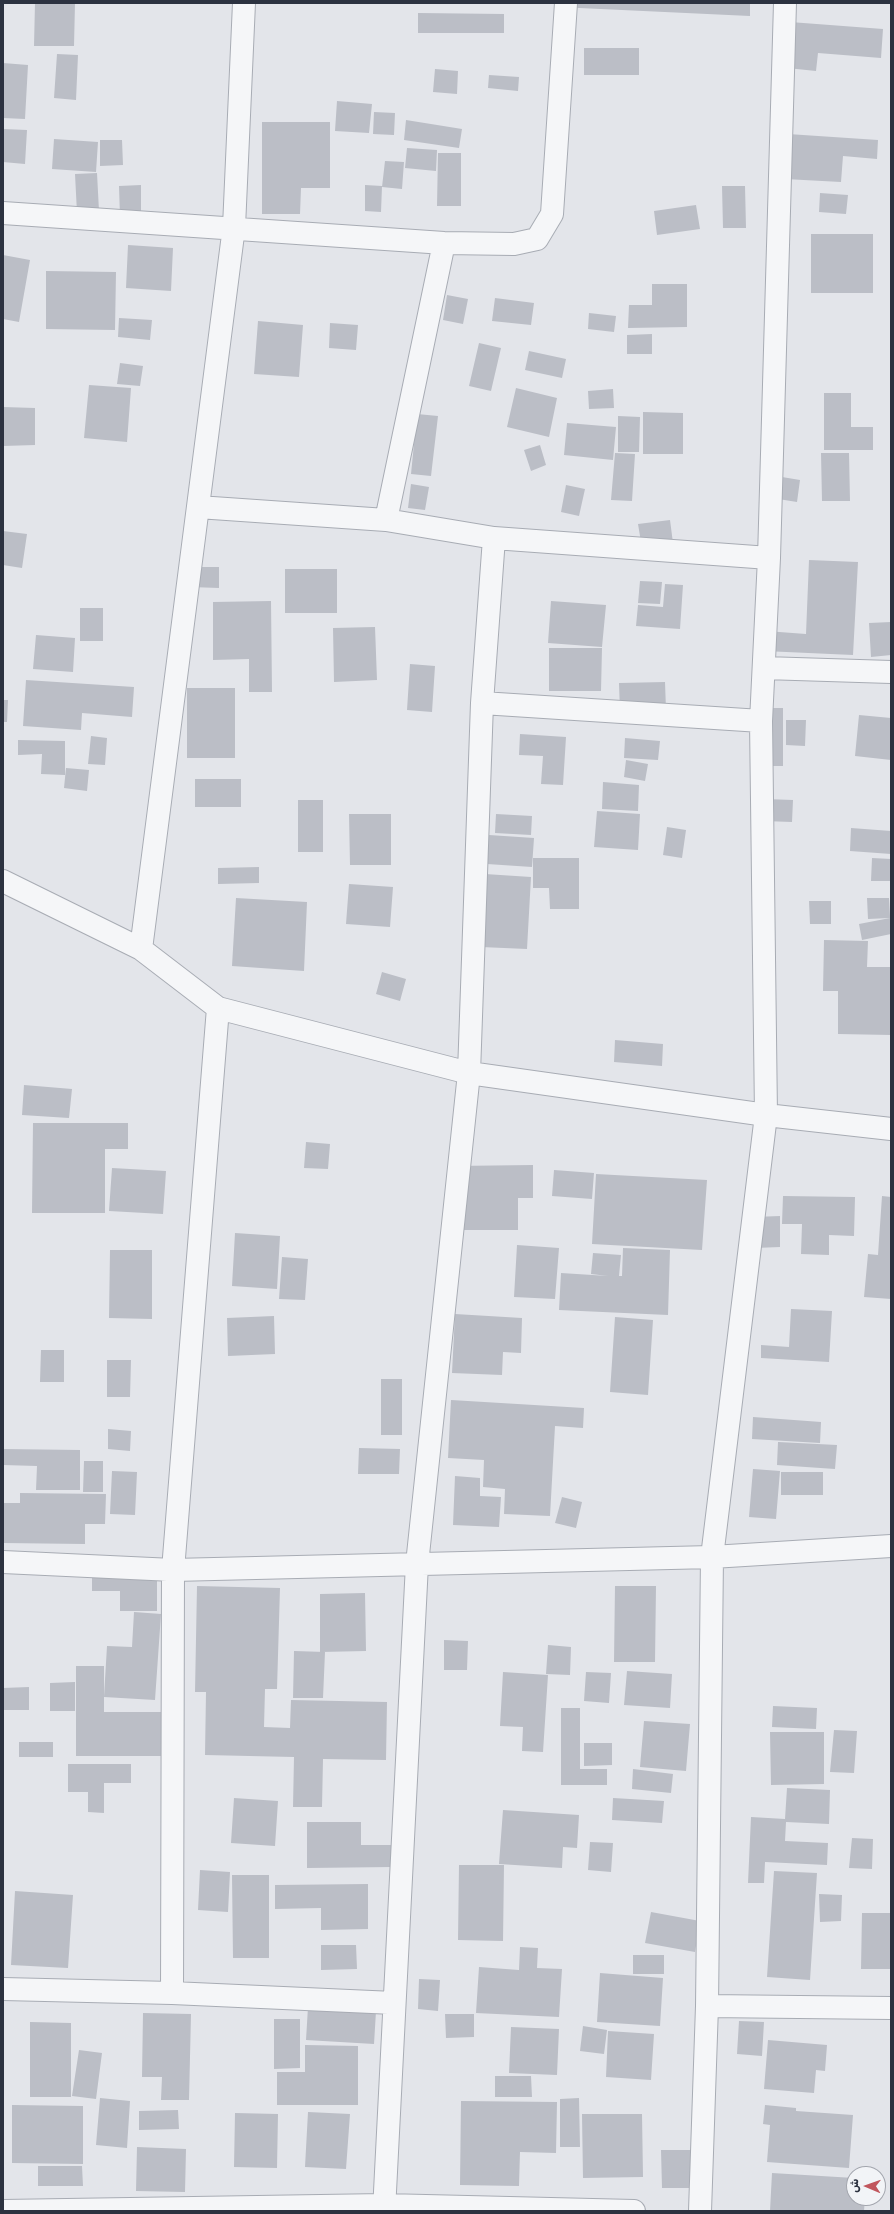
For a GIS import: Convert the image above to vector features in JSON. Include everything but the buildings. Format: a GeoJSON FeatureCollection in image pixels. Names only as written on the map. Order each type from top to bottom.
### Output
{"type":"FeatureCollection","features":[{"type":"Feature","properties":{"kind":"street"},"geometry":{"type":"LineString","coordinates":[[141,950],[234,227],[244,3]]}},
{"type":"Feature","properties":{"kind":"street"},"geometry":{"type":"LineString","coordinates":[[3,213],[234,227],[444,243],[514,244],[537,239],[552,214],[566,3]]}},
{"type":"Feature","properties":{"kind":"street"},"geometry":{"type":"LineString","coordinates":[[700,2211],[708,2006],[712,1557],[766,1115],[761,721],[769,558],[785,3]]}},
{"type":"Feature","properties":{"kind":"street"},"geometry":{"type":"LineString","coordinates":[[386,520],[444,243]]}},
{"type":"Feature","properties":{"kind":"street"},"geometry":{"type":"LineString","coordinates":[[198,507],[386,520],[494,538],[769,558]]}},
{"type":"Feature","properties":{"kind":"street"},"geometry":{"type":"LineString","coordinates":[[384,2208],[417,1564],[469,1073],[482,703],[494,538]]}},
{"type":"Feature","properties":{"kind":"street"},"geometry":{"type":"LineString","coordinates":[[764,668],[891,672]]}},
{"type":"Feature","properties":{"kind":"street"},"geometry":{"type":"LineString","coordinates":[[482,703],[761,721]]}},
{"type":"Feature","properties":{"kind":"street"},"geometry":{"type":"LineString","coordinates":[[3,881],[141,950],[218,1008],[469,1073],[766,1115],[891,1129]]}},
{"type":"Feature","properties":{"kind":"street"},"geometry":{"type":"LineString","coordinates":[[172,1992],[173,1570],[218,1008]]}},
{"type":"Feature","properties":{"kind":"street"},"geometry":{"type":"LineString","coordinates":[[3,1562],[173,1570],[712,1557],[891,1546]]}},
{"type":"Feature","properties":{"kind":"street"},"geometry":{"type":"LineString","coordinates":[[3,1989],[172,1992],[394,2002]]}},
{"type":"Feature","properties":{"kind":"street"},"geometry":{"type":"LineString","coordinates":[[708,2006],[891,2008]]}},
{"type":"Feature","properties":{"kind":"street"},"geometry":{"type":"LineString","coordinates":[[3,2211],[384,2208],[634,2211]]}}]}
